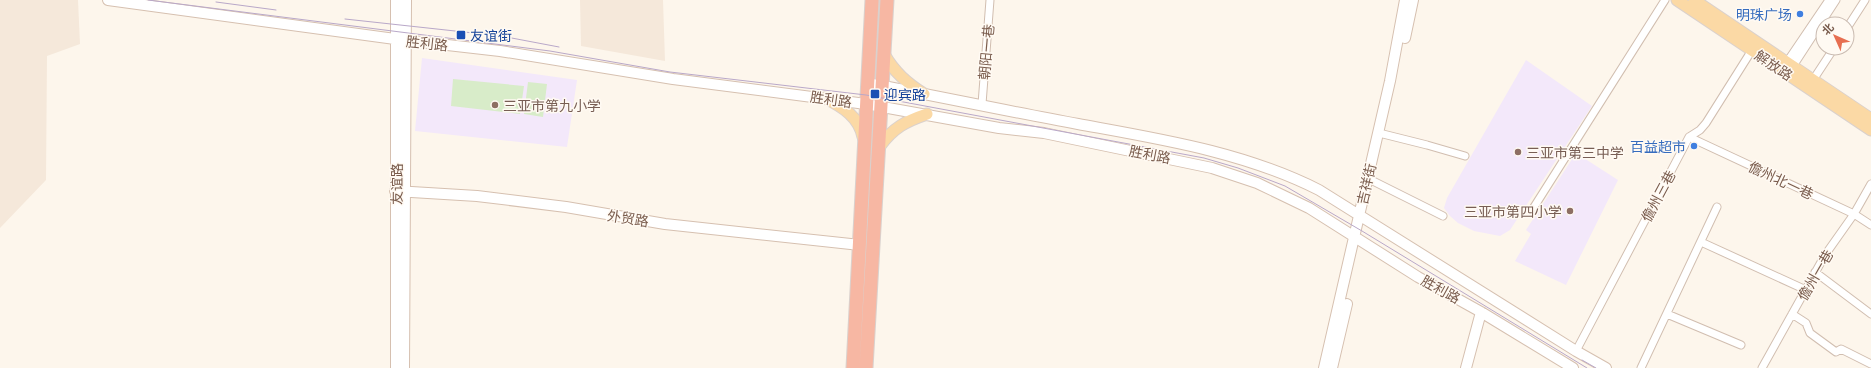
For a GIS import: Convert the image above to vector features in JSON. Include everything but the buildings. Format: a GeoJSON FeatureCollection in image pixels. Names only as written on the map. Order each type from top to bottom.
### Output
{"type":"FeatureCollection","features":[{"type":"Feature","properties":{"kind":"highway"},"geometry":{"type":"LineString","coordinates":[[853,368],[872,0]]}},
{"type":"Feature","properties":{"kind":"highway"},"geometry":{"type":"LineString","coordinates":[[866,368],[880,146],[887,0]]}},
{"type":"Feature","properties":{"kind":"main road","name":"胜利路"},"geometry":{"type":"LineString","coordinates":[[108,0],[400,40],[500,51],[673,79],[881,106],[999,128],[1044,133],[1182,160],[1236,174],[1285,195],[1418,277],[1482,312],[1573,368]]}},
{"type":"Feature","properties":{"kind":"main road","name":"友谊路"},"geometry":{"type":"LineString","coordinates":[[396,0],[400,40],[400,190],[396,368]]}},
{"type":"Feature","properties":{"kind":"main road","name":"友谊路"},"geometry":{"type":"LineString","coordinates":[[400,40],[406,0]]}},
{"type":"Feature","properties":{"kind":"main road","name":"吉祥街"},"geometry":{"type":"LineString","coordinates":[[1324,368],[1362,216],[1405,0]]}},
{"type":"Feature","properties":{"kind":"main road","name":"吉祥街"},"geometry":{"type":"LineString","coordinates":[[1362,216],[1373,181],[1413,0]]}},
{"type":"Feature","properties":{"kind":"main road","name":"解放路"},"geometry":{"type":"LineString","coordinates":[[1677,0],[1871,130]]}},
{"type":"Feature","properties":{"kind":"main road","name":"解放路"},"geometry":{"type":"LineString","coordinates":[[1694,0],[1871,119]]}},
{"type":"Feature","properties":{"kind":"main road"},"geometry":{"type":"LineString","coordinates":[[884,54],[891,67],[902,78],[924,94]]}},
{"type":"Feature","properties":{"kind":"main road","name":"胜利路"},"geometry":{"type":"LineString","coordinates":[[867,84],[982,104],[1236,157],[1277,170],[1300,180],[1362,216],[1576,351],[1606,368]]}},
{"type":"Feature","properties":{"kind":"main road"},"geometry":{"type":"LineString","coordinates":[[825,98],[844,108],[852,115],[858,123],[864,141]]}},
{"type":"Feature","properties":{"kind":"main road"},"geometry":{"type":"LineString","coordinates":[[880,146],[895,128],[904,122],[927,114]]}},
{"type":"Feature","properties":{"kind":"main road","name":"友谊路"},"geometry":{"type":"LineString","coordinates":[[400,190],[404,368]]}},
{"type":"Feature","properties":{"kind":"main road","name":"外贸路"},"geometry":{"type":"LineString","coordinates":[[400,190],[477,196],[566,207],[665,224],[860,245]]}},
{"type":"Feature","properties":{"kind":"main road","name":"吉祥街"},"geometry":{"type":"LineString","coordinates":[[1332,368],[1357,238]]}},
{"type":"Feature","properties":{"kind":"main road"},"geometry":{"type":"LineString","coordinates":[[1466,368],[1482,312]]}},
{"type":"Feature","properties":{"kind":"street","name":"朝阳一巷"},"geometry":{"type":"LineString","coordinates":[[982,104],[990,0]]}},
{"type":"Feature","properties":{"kind":"street"},"geometry":{"type":"LineString","coordinates":[[1534,206],[1666,0]]}},
{"type":"Feature","properties":{"kind":"street"},"geometry":{"type":"LineString","coordinates":[[1790,64],[1828,0]]}},
{"type":"Feature","properties":{"kind":"street"},"geometry":{"type":"LineString","coordinates":[[1790,64],[1836,0]]}},
{"type":"Feature","properties":{"kind":"street"},"geometry":{"type":"LineString","coordinates":[[1855,16],[1865,0]]}},
{"type":"Feature","properties":{"kind":"street","name":"儋州三巷"},"geometry":{"type":"LineString","coordinates":[[1576,351],[1689,137],[1700,130],[1706,123],[1752,50]]}},
{"type":"Feature","properties":{"kind":"street"},"geometry":{"type":"LineString","coordinates":[[1813,80],[1829,56]]}},
{"type":"Feature","properties":{"kind":"street"},"geometry":{"type":"LineString","coordinates":[[1384,134],[1408,139],[1465,156]]}},
{"type":"Feature","properties":{"kind":"street","name":"儋州北一巷"},"geometry":{"type":"LineString","coordinates":[[1689,137],[1854,214],[1871,225]]}},
{"type":"Feature","properties":{"kind":"street"},"geometry":{"type":"LineString","coordinates":[[1373,181],[1443,216]]}},
{"type":"Feature","properties":{"kind":"street","name":"儋州一巷"},"geometry":{"type":"LineString","coordinates":[[1762,368],[1825,255],[1854,214],[1871,184]]}},
{"type":"Feature","properties":{"kind":"street"},"geometry":{"type":"LineString","coordinates":[[1641,368],[1718,207]]}},
{"type":"Feature","properties":{"kind":"street"},"geometry":{"type":"LineString","coordinates":[[1701,242],[1806,290]]}},
{"type":"Feature","properties":{"kind":"street"},"geometry":{"type":"LineString","coordinates":[[1815,272],[1871,314]]}},
{"type":"Feature","properties":{"kind":"street"},"geometry":{"type":"LineString","coordinates":[[1667,314],[1741,345]]}},
{"type":"Feature","properties":{"kind":"street"},"geometry":{"type":"LineString","coordinates":[[1792,314],[1806,323],[1810,333],[1836,352],[1841,349],[1871,364]]}},
{"type":"Feature","properties":{"kind":"shaded area"},"geometry":{"type":"Polygon","coordinates":[[[0,0],[78,0],[80,44],[47,56],[46,180],[0,228],[0,0]]]}},
{"type":"Feature","properties":{"kind":"shaded area"},"geometry":{"type":"Polygon","coordinates":[[[580,0],[663,0],[665,61],[581,46],[580,0]]]}},
{"type":"Feature","properties":{"kind":"shaded area","name":"三亚市第九小学"},"geometry":{"type":"Polygon","coordinates":[[[422,58],[577,80],[567,147],[415,131],[422,58]]]}},
{"type":"Feature","properties":{"kind":"shaded area","name":"三亚市第三中学"},"geometry":{"type":"Polygon","coordinates":[[[1526,60],[1592,106],[1510,230],[1500,236],[1474,231],[1458,223],[1450,216],[1444,208],[1447,198],[1526,60]]]}},
{"type":"Feature","properties":{"kind":"shaded area","name":"三亚市第四小学"},"geometry":{"type":"Polygon","coordinates":[[[1576,153],[1618,180],[1566,285],[1515,261],[1531,234],[1526,230],[1576,153]]]}},
{"type":"Feature","properties":{"kind":"green space"},"geometry":{"type":"Polygon","coordinates":[[[453,79],[524,86],[520,114],[451,106],[453,79]]]}},
{"type":"Feature","properties":{"kind":"green space"},"geometry":{"type":"Polygon","coordinates":[[[528,82],[547,84],[543,117],[524,114],[528,82]]]}},
{"type":"Feature","properties":{"kind":"tram line"},"geometry":{"type":"LineString","coordinates":[[148,0],[550,51],[670,72],[866,95],[1204,158],[1238,168],[1285,186],[1362,231],[1587,368]]}},
{"type":"Feature","properties":{"kind":"tram line"},"geometry":{"type":"LineString","coordinates":[[216,2],[276,10]]}},
{"type":"Feature","properties":{"kind":"tram line"},"geometry":{"type":"LineString","coordinates":[[345,19],[501,36],[559,47]]}},
{"type":"Feature","properties":{"kind":"tram line"},"geometry":{"type":"LineString","coordinates":[[1582,360],[1596,368]]}},
{"type":"Feature","properties":{"kind":"place","name":"明珠广场"},"geometry":{"type":"Point","coordinates":[1800,14]}},
{"type":"Feature","properties":{"kind":"place","name":"友谊街"},"geometry":{"type":"Point","coordinates":[461,35]}},
{"type":"Feature","properties":{"kind":"place","name":"迎宾路"},"geometry":{"type":"Point","coordinates":[875,94]}},
{"type":"Feature","properties":{"kind":"place","name":"三亚市第九小学"},"geometry":{"type":"Point","coordinates":[495,105]}},
{"type":"Feature","properties":{"kind":"place","name":"百益超市"},"geometry":{"type":"Point","coordinates":[1694,146]}},
{"type":"Feature","properties":{"kind":"place","name":"三亚市第三中学"},"geometry":{"type":"Point","coordinates":[1518,152]}},
{"type":"Feature","properties":{"kind":"place","name":"三亚市第四小学"},"geometry":{"type":"Point","coordinates":[1570,211]}}]}
